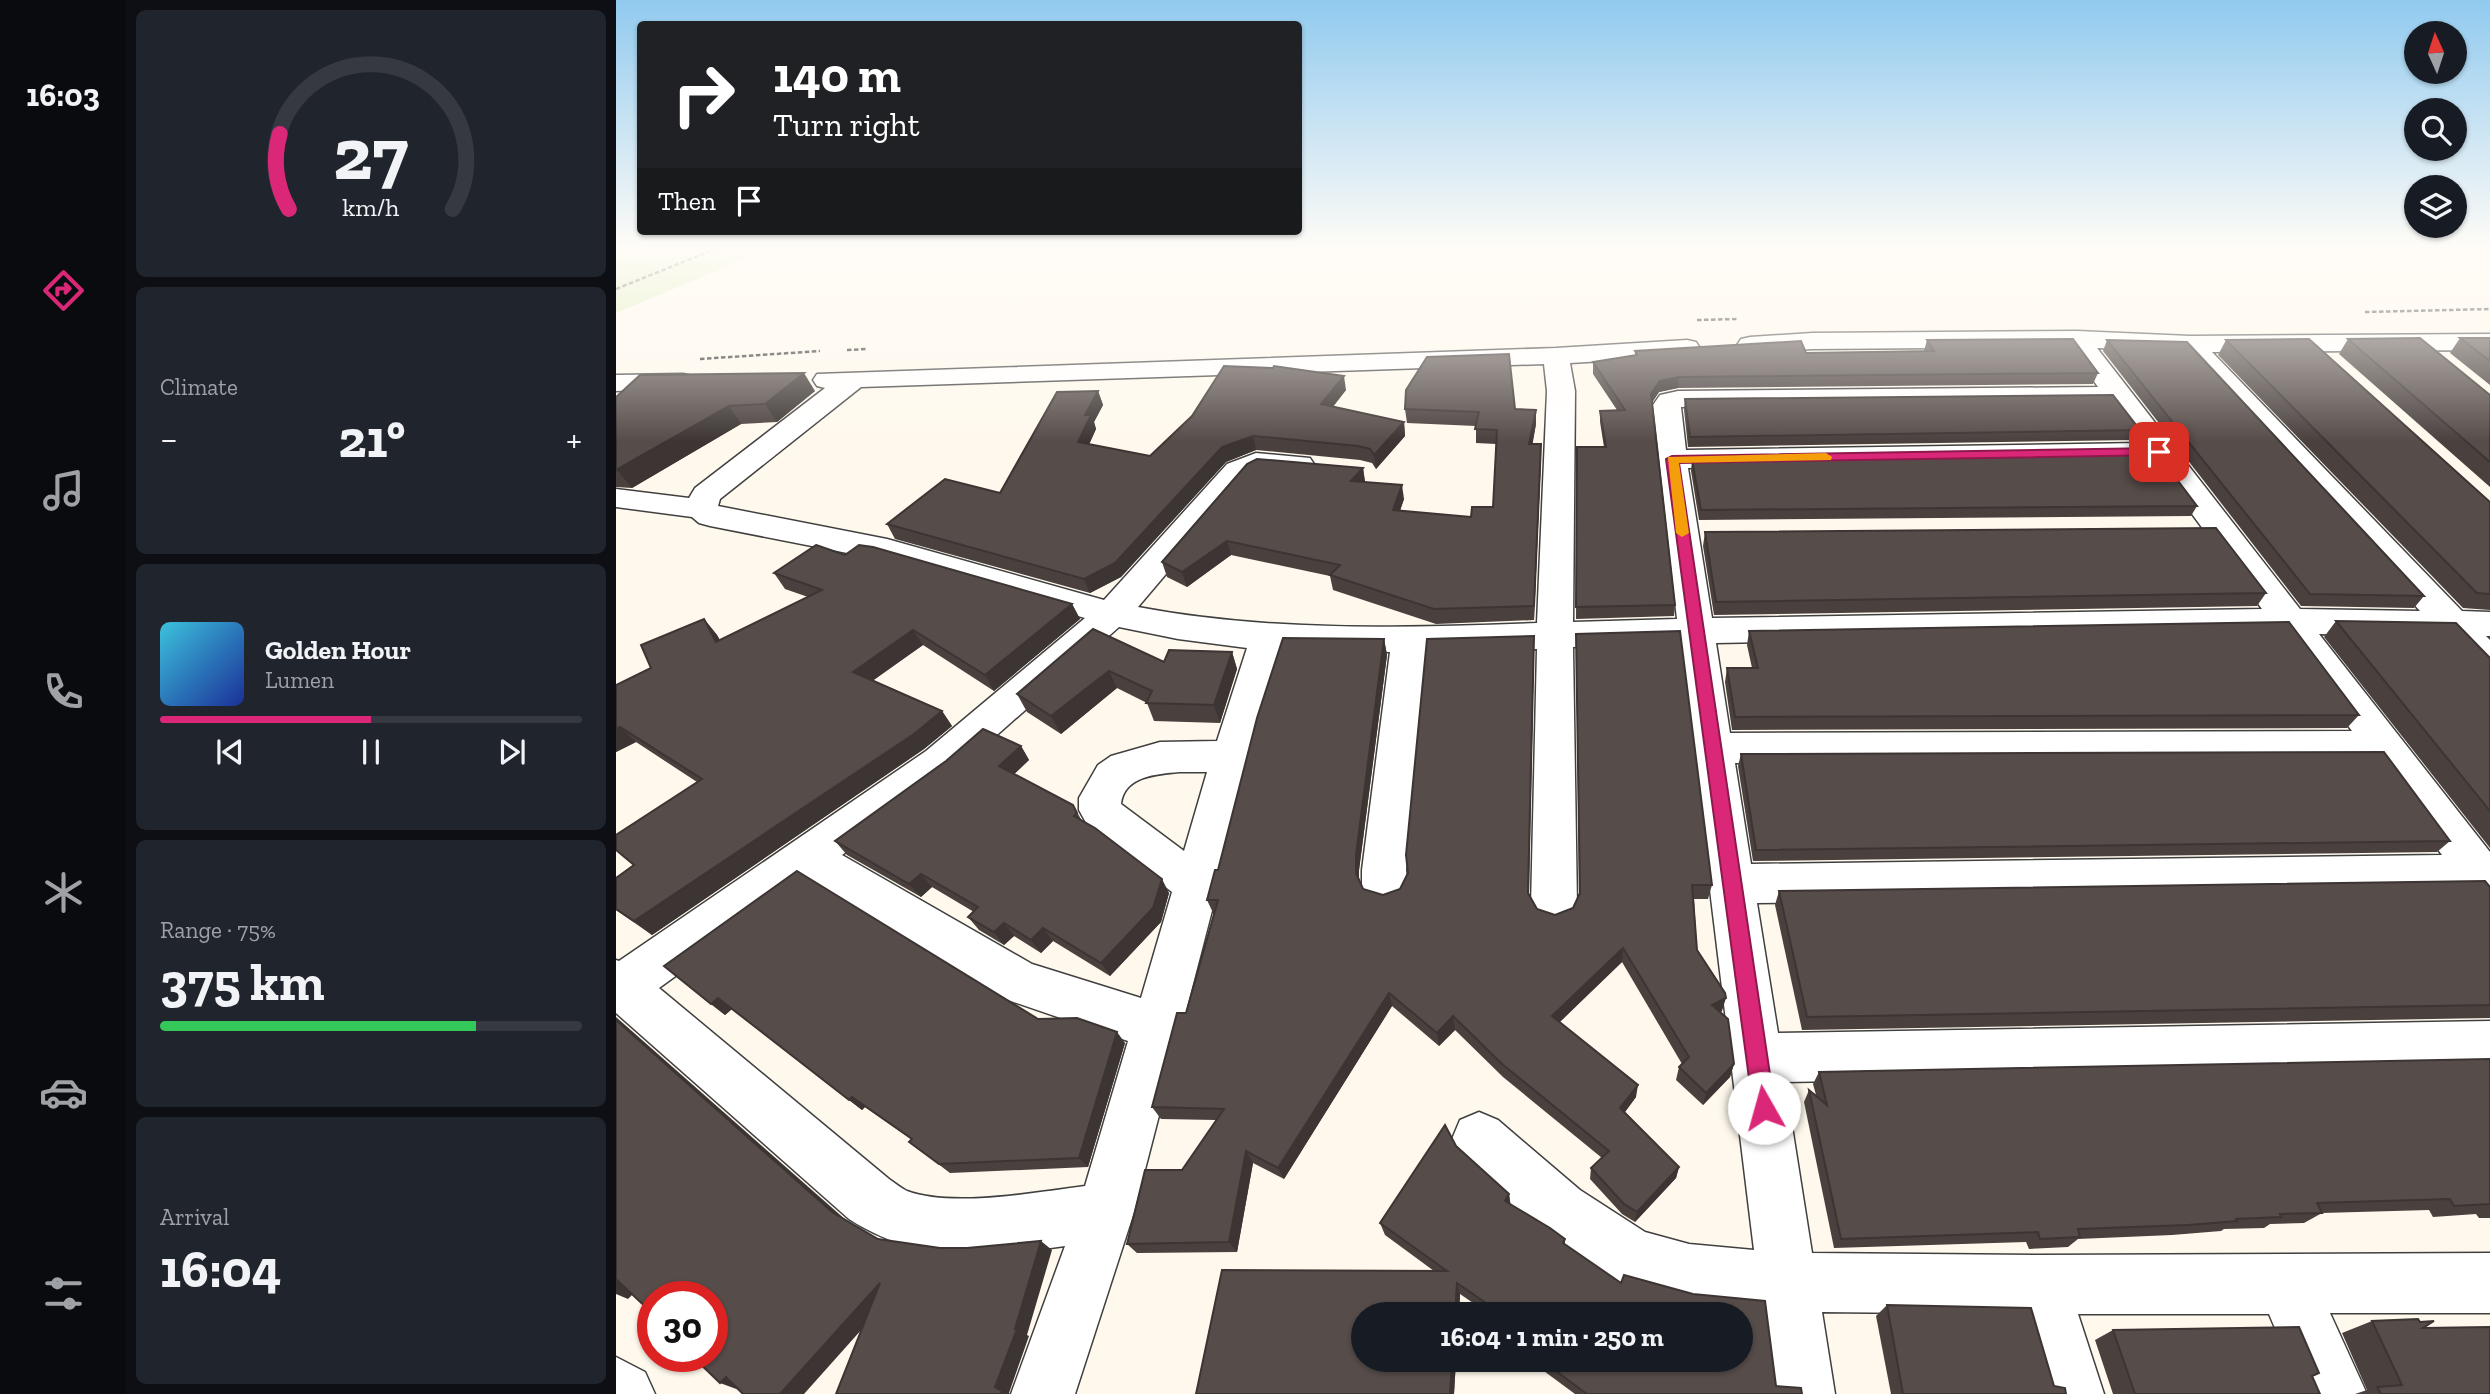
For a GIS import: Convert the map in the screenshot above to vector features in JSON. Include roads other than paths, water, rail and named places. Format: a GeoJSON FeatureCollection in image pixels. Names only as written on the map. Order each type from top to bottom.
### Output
{"type":"FeatureCollection","features":[{"type":"Feature","properties":{"kind":"street"},"geometry":{"type":"LineString","coordinates":[[2077,339],[2159,452],[2222,529],[2486,880]]}},
{"type":"Feature","properties":{"kind":"street"},"geometry":{"type":"LineString","coordinates":[[800,380],[1556,356],[1812,341],[2077,339],[2190,344],[2490,342]]}},
{"type":"Feature","properties":{"kind":"street"},"geometry":{"type":"LineString","coordinates":[[2308,342],[2336,368]]}},
{"type":"Feature","properties":{"kind":"street"},"geometry":{"type":"LineString","coordinates":[[2417,342],[2450,369]]}},
{"type":"Feature","properties":{"kind":"street"},"geometry":{"type":"LineString","coordinates":[[2190,344],[2473,624],[2490,663]]}},
{"type":"Feature","properties":{"kind":"street"},"geometry":{"type":"LineString","coordinates":[[1554,907],[1555,635],[1561,391],[1556,356]]}},
{"type":"Feature","properties":{"kind":"street"},"geometry":{"type":"LineString","coordinates":[[701,509],[706,495],[854,379]]}},
{"type":"Feature","properties":{"kind":"street"},"geometry":{"type":"LineString","coordinates":[[616,383],[708,382]]}},
{"type":"Feature","properties":{"kind":"street"},"geometry":{"type":"LineString","coordinates":[[1803,1394],[1696,631],[1696,533],[1672,459],[1667,405],[1674,399],[2119,395]]}},
{"type":"Feature","properties":{"kind":"street"},"geometry":{"type":"LineString","coordinates":[[1672,459],[2159,452]]}},
{"type":"Feature","properties":{"kind":"street"},"geometry":{"type":"LineString","coordinates":[[1106,1212],[995,1224],[953,1224],[900,1217],[869,1199],[620,984],[940,762],[1112,614],[1209,501],[1245,466],[1256,462],[1334,469]]}},
{"type":"Feature","properties":{"kind":"street"},"geometry":{"type":"LineString","coordinates":[[616,498],[701,509],[710,516],[887,550],[1112,614],[1178,627],[1269,638],[1410,640],[1696,631],[2291,621],[2473,624]]}},
{"type":"Feature","properties":{"kind":"street"},"geometry":{"type":"LineString","coordinates":[[2180,529],[2222,529]]}},
{"type":"Feature","properties":{"kind":"street"},"geometry":{"type":"LineString","coordinates":[[1043,1394],[1106,1212],[1232,756],[1269,638]]}},
{"type":"Feature","properties":{"kind":"street"},"geometry":{"type":"LineString","coordinates":[[1385,888],[1384,870],[1410,640]]}},
{"type":"Feature","properties":{"kind":"street"},"geometry":{"type":"LineString","coordinates":[[1713,748],[2385,746]]}},
{"type":"Feature","properties":{"kind":"street"},"geometry":{"type":"LineString","coordinates":[[1197,886],[1104,816],[1099,801],[1106,785],[1117,771],[1131,763],[1150,759],[1232,756]]}},
{"type":"Feature","properties":{"kind":"street"},"geometry":{"type":"LineString","coordinates":[[805,856],[1019,982],[1158,1027]]}},
{"type":"Feature","properties":{"kind":"street"},"geometry":{"type":"LineString","coordinates":[[1733,884],[2486,880]]}},
{"type":"Feature","properties":{"kind":"street"},"geometry":{"type":"LineString","coordinates":[[1758,1058],[2490,1045]]}},
{"type":"Feature","properties":{"kind":"street"},"geometry":{"type":"LineString","coordinates":[[1479,1139],[1560,1210],[1600,1238],[1635,1259],[1689,1273],[1786,1282],[2039,1285],[2490,1283]]}},
{"type":"Feature","properties":{"kind":"street"},"geometry":{"type":"LineString","coordinates":[[2286,1284],[2335,1394]]}},
{"type":"Feature","properties":{"kind":"street"},"geometry":{"type":"LineString","coordinates":[[2039,1285],[2072,1394]]}},
{"type":"Feature","properties":{"kind":"street"},"geometry":{"type":"LineString","coordinates":[[616,1388],[623,1394]]}}]}
